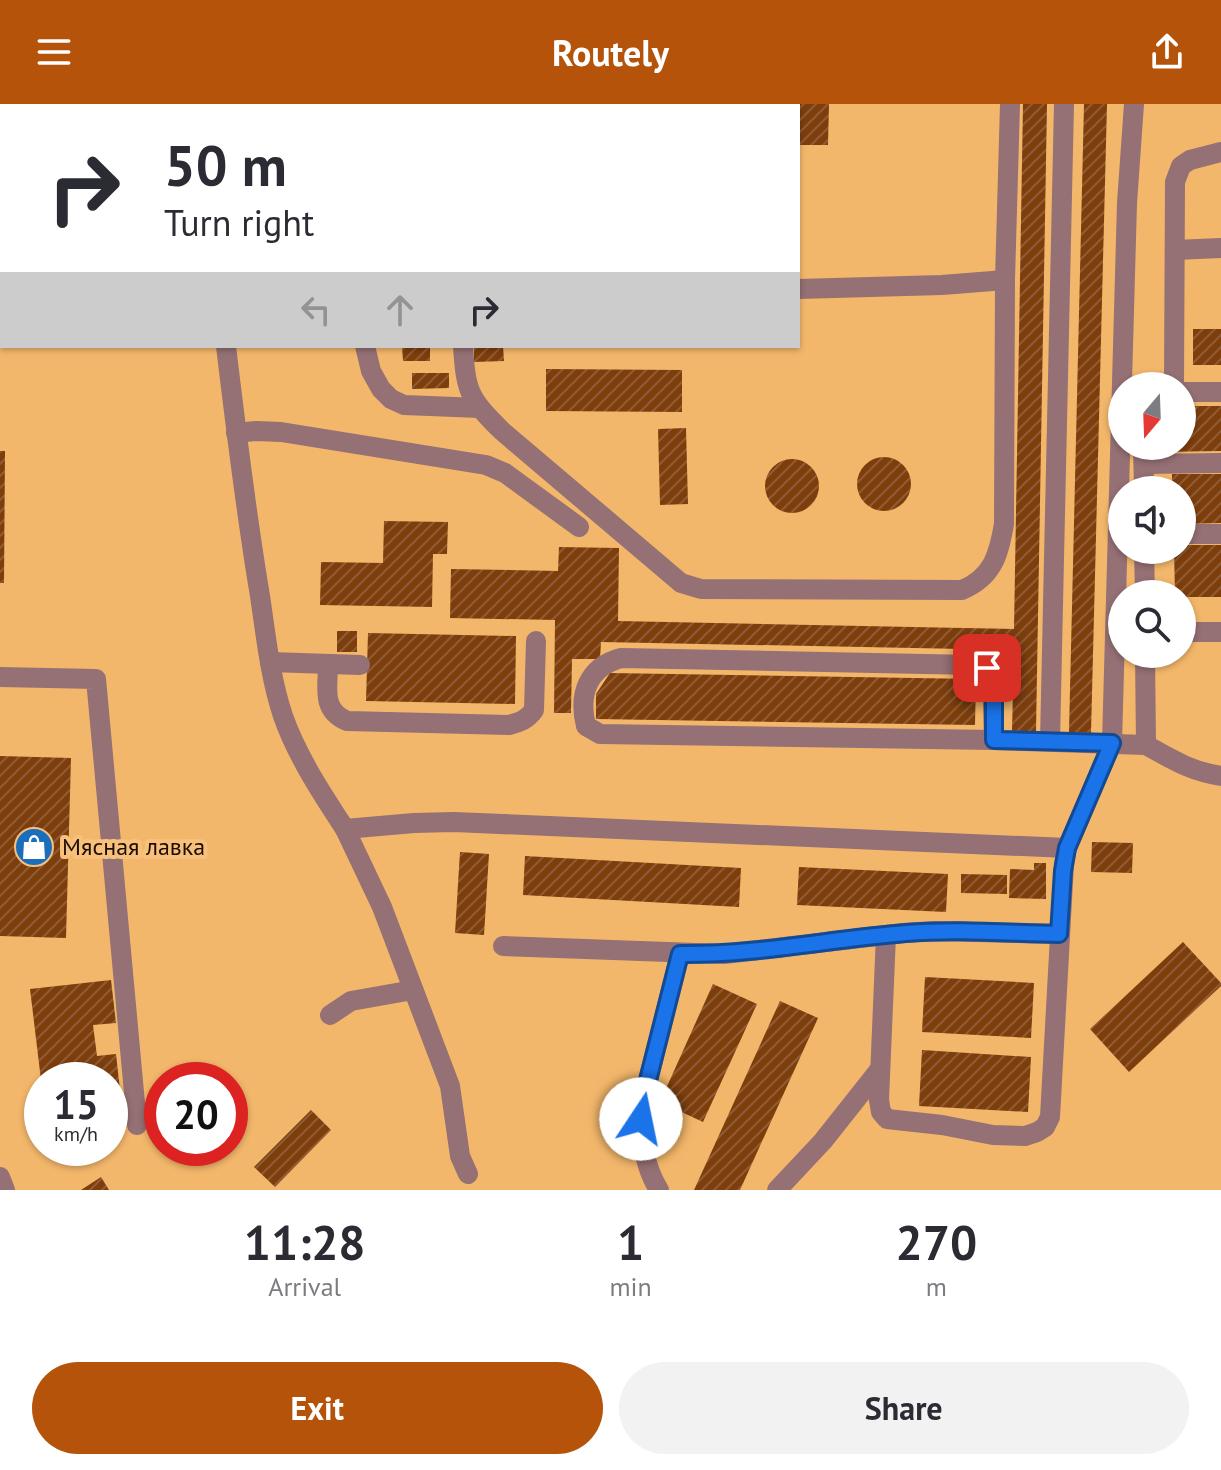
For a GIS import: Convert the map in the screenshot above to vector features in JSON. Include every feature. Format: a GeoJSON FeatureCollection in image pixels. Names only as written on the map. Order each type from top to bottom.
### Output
{"type":"FeatureCollection","features":[{"type":"Feature","properties":{"kind":"lane"},"geometry":{"type":"LineString","coordinates":[[463,348],[467,384],[480,408],[502,431],[681,583],[701,589],[962,590],[977,584],[996,558],[1004,524],[1005,280],[1010,104]]}},
{"type":"Feature","properties":{"kind":"lane"},"geometry":{"type":"LineString","coordinates":[[1050,741],[1064,104]]}},
{"type":"Feature","properties":{"kind":"lane"},"geometry":{"type":"LineString","coordinates":[[886,935],[881,1112],[887,1119],[993,1135],[1025,1136],[1045,1127],[1050,1117],[1059,934],[1067,848],[1112,743],[1126,219],[1134,104]]}},
{"type":"Feature","properties":{"kind":"lane"},"geometry":{"type":"LineString","coordinates":[[1174,372],[1175,182],[1181,166],[1190,160],[1221,152]]}},
{"type":"Feature","properties":{"kind":"lane"},"geometry":{"type":"LineString","coordinates":[[1175,250],[1221,248]]}},
{"type":"Feature","properties":{"kind":"lane"},"geometry":{"type":"LineString","coordinates":[[800,289],[1005,280]]}},
{"type":"Feature","properties":{"kind":"lane"},"geometry":{"type":"LineString","coordinates":[[226,348],[243,492],[270,662],[284,719],[345,829],[382,907],[450,1086],[460,1156],[468,1174]]}},
{"type":"Feature","properties":{"kind":"lane"},"geometry":{"type":"LineString","coordinates":[[365,348],[371,371],[391,399],[404,405],[480,408]]}},
{"type":"Feature","properties":{"kind":"lane"},"geometry":{"type":"LineString","coordinates":[[1196,392],[1221,392]]}},
{"type":"Feature","properties":{"kind":"lane"},"geometry":{"type":"LineString","coordinates":[[236,433],[281,432],[486,465],[505,473],[579,527]]}},
{"type":"Feature","properties":{"kind":"lane"},"geometry":{"type":"LineString","coordinates":[[1192,460],[1221,463]]}},
{"type":"Feature","properties":{"kind":"lane"},"geometry":{"type":"LineString","coordinates":[[1196,534],[1221,534]]}},
{"type":"Feature","properties":{"kind":"lane"},"geometry":{"type":"LineString","coordinates":[[1196,632],[1221,632]]}},
{"type":"Feature","properties":{"kind":"lane"},"geometry":{"type":"LineString","coordinates":[[328,664],[328,702],[331,710],[347,721],[509,725],[528,718],[534,710],[536,641]]}},
{"type":"Feature","properties":{"kind":"lane"},"geometry":{"type":"LineString","coordinates":[[994,740],[994,681],[987,668],[974,665],[621,658],[612,660],[592,676],[584,691],[586,726],[600,734],[1146,745],[1198,772],[1221,776]]}},
{"type":"Feature","properties":{"kind":"lane"},"geometry":{"type":"LineString","coordinates":[[270,662],[360,665]]}},
{"type":"Feature","properties":{"kind":"lane"},"geometry":{"type":"LineString","coordinates":[[1145,668],[1146,745]]}},
{"type":"Feature","properties":{"kind":"lane"},"geometry":{"type":"LineString","coordinates":[[0,677],[96,679],[137,1125]]}},
{"type":"Feature","properties":{"kind":"lane"},"geometry":{"type":"LineString","coordinates":[[345,829],[454,822],[1067,848]]}},
{"type":"Feature","properties":{"kind":"lane"},"geometry":{"type":"LineString","coordinates":[[503,946],[724,954],[935,931],[1059,934]]}},
{"type":"Feature","properties":{"kind":"lane"},"geometry":{"type":"LineString","coordinates":[[659,1190],[648,1167],[641,1119],[643,1100],[680,954]]}},
{"type":"Feature","properties":{"kind":"lane"},"geometry":{"type":"LineString","coordinates":[[330,1015],[351,1001],[413,990]]}},
{"type":"Feature","properties":{"kind":"lane"},"geometry":{"type":"LineString","coordinates":[[777,1190],[823,1141],[880,1069]]}},
{"type":"Feature","properties":{"kind":"lane"},"geometry":{"type":"LineString","coordinates":[[0,1177],[5,1190]]}},
{"type":"Feature","properties":{"kind":"shaded area"},"geometry":{"type":"Polygon","coordinates":[[[800,104],[1221,104],[1221,1190],[0,1190],[0,348],[800,348],[800,104]]]}},
{"type":"Feature","properties":{"kind":"building"},"geometry":{"type":"Polygon","coordinates":[[[800,104],[829,104],[828,145],[800,145],[800,104]]]}},
{"type":"Feature","properties":{"kind":"building"},"geometry":{"type":"Polygon","coordinates":[[[1023,104],[1047,104],[1036,731],[1012,731],[1014,650],[601,642],[600,659],[572,659],[571,713],[554,713],[555,620],[450,618],[451,569],[558,571],[559,547],[619,548],[618,621],[1014,629],[1023,104]]]}},
{"type":"Feature","properties":{"kind":"building"},"geometry":{"type":"Polygon","coordinates":[[[1084,104],[1107,104],[1091,733],[1069,732],[1084,104]]]}},
{"type":"Feature","properties":{"kind":"building"},"geometry":{"type":"Polygon","coordinates":[[[1193,329],[1221,329],[1221,365],[1193,365],[1193,329]]]}},
{"type":"Feature","properties":{"kind":"building"},"geometry":{"type":"Polygon","coordinates":[[[402,348],[430,348],[430,361],[403,361],[402,348]]]}},
{"type":"Feature","properties":{"kind":"building"},"geometry":{"type":"Polygon","coordinates":[[[474,348],[503,348],[504,361],[474,362],[474,348]]]}},
{"type":"Feature","properties":{"kind":"building"},"geometry":{"type":"Polygon","coordinates":[[[546,369],[682,370],[682,412],[546,411],[546,369]]]}},
{"type":"Feature","properties":{"kind":"building"},"geometry":{"type":"Polygon","coordinates":[[[412,373],[449,373],[449,388],[412,389],[412,373]]]}},
{"type":"Feature","properties":{"kind":"building"},"geometry":{"type":"Polygon","coordinates":[[[1196,406],[1221,406],[1221,451],[1196,451],[1196,406]]]}},
{"type":"Feature","properties":{"kind":"building"},"geometry":{"type":"Polygon","coordinates":[[[686,428],[688,504],[660,505],[658,429],[686,428]]]}},
{"type":"Feature","properties":{"kind":"building"},"geometry":{"type":"Polygon","coordinates":[[[0,451],[5,451],[4,583],[0,583],[0,451]]]}},
{"type":"Feature","properties":{"kind":"building"},"geometry":{"type":"Polygon","coordinates":[[[884,457],[903,465],[911,484],[903,503],[884,511],[865,503],[857,484],[865,465],[884,457]]]}},
{"type":"Feature","properties":{"kind":"building"},"geometry":{"type":"Polygon","coordinates":[[[792,459],[811,467],[819,486],[811,505],[792,513],[773,505],[765,486],[773,467],[792,459]]]}},
{"type":"Feature","properties":{"kind":"building"},"geometry":{"type":"Polygon","coordinates":[[[1221,474],[1221,523],[1196,524],[1196,476],[1172,476],[1221,474]]]}},
{"type":"Feature","properties":{"kind":"building"},"geometry":{"type":"Polygon","coordinates":[[[384,521],[448,522],[447,554],[433,554],[432,607],[320,605],[321,562],[383,563],[384,521]]]}},
{"type":"Feature","properties":{"kind":"building"},"geometry":{"type":"Polygon","coordinates":[[[1196,545],[1221,545],[1221,597],[1196,597],[1196,580],[1175,580],[1174,564],[1196,564],[1196,545]]]}},
{"type":"Feature","properties":{"kind":"building"},"geometry":{"type":"Polygon","coordinates":[[[337,631],[357,631],[357,652],[337,652],[337,631]]]}},
{"type":"Feature","properties":{"kind":"building"},"geometry":{"type":"Polygon","coordinates":[[[368,633],[516,636],[515,704],[366,701],[368,633]]]}},
{"type":"Feature","properties":{"kind":"building"},"geometry":{"type":"Polygon","coordinates":[[[610,673],[976,679],[975,725],[596,719],[596,694],[610,673]]]}},
{"type":"Feature","properties":{"kind":"building","name":"Мясная лавка"},"geometry":{"type":"Polygon","coordinates":[[[0,756],[71,758],[66,938],[0,936],[0,756]]]}},
{"type":"Feature","properties":{"kind":"building"},"geometry":{"type":"Polygon","coordinates":[[[1092,842],[1133,843],[1132,873],[1091,872],[1092,842]]]}},
{"type":"Feature","properties":{"kind":"building"},"geometry":{"type":"Polygon","coordinates":[[[460,852],[489,854],[484,935],[455,933],[460,852]]]}},
{"type":"Feature","properties":{"kind":"building"},"geometry":{"type":"Polygon","coordinates":[[[525,856],[741,868],[739,907],[523,895],[525,856]]]}},
{"type":"Feature","properties":{"kind":"building"},"geometry":{"type":"Polygon","coordinates":[[[1034,863],[1046,863],[1046,899],[1009,898],[1010,869],[1034,870],[1034,863]]]}},
{"type":"Feature","properties":{"kind":"building"},"geometry":{"type":"Polygon","coordinates":[[[799,867],[948,874],[946,912],[797,905],[799,867]]]}},
{"type":"Feature","properties":{"kind":"building"},"geometry":{"type":"Polygon","coordinates":[[[961,874],[1007,875],[1007,894],[961,893],[961,874]]]}},
{"type":"Feature","properties":{"kind":"building"},"geometry":{"type":"Polygon","coordinates":[[[1183,942],[1221,986],[1129,1072],[1090,1029],[1183,942]]]}},
{"type":"Feature","properties":{"kind":"building"},"geometry":{"type":"Polygon","coordinates":[[[925,977],[1034,983],[1031,1038],[922,1032],[925,977]]]}},
{"type":"Feature","properties":{"kind":"building"},"geometry":{"type":"Polygon","coordinates":[[[111,980],[116,1023],[93,1025],[97,1056],[116,1054],[117,1062],[39,1062],[30,989],[111,980]]]}},
{"type":"Feature","properties":{"kind":"building"},"geometry":{"type":"Polygon","coordinates":[[[713,984],[757,1004],[703,1122],[660,1102],[713,984]]]}},
{"type":"Feature","properties":{"kind":"building"},"geometry":{"type":"Polygon","coordinates":[[[780,1001],[818,1018],[740,1190],[694,1190],[780,1001]]]}},
{"type":"Feature","properties":{"kind":"building"},"geometry":{"type":"Polygon","coordinates":[[[922,1050],[1031,1057],[1028,1112],[919,1106],[922,1050]]]}},
{"type":"Feature","properties":{"kind":"building"},"geometry":{"type":"Polygon","coordinates":[[[311,1110],[331,1130],[275,1187],[254,1167],[311,1110]]]}},
{"type":"Feature","properties":{"kind":"building"},"geometry":{"type":"Polygon","coordinates":[[[101,1177],[109,1190],[81,1190],[101,1177]]]}},
{"type":"Feature","properties":{"kind":"place","name":"Мясная лавка"},"geometry":{"type":"Point","coordinates":[34,847]}},
{"type":"Feature","properties":{"kind":"route"},"geometry":{"type":"LineString","coordinates":[[641,1119],[643,1100],[680,954],[757,952],[935,931],[1059,934],[1067,848],[1112,743],[994,740],[994,681],[987,668]]}}]}
